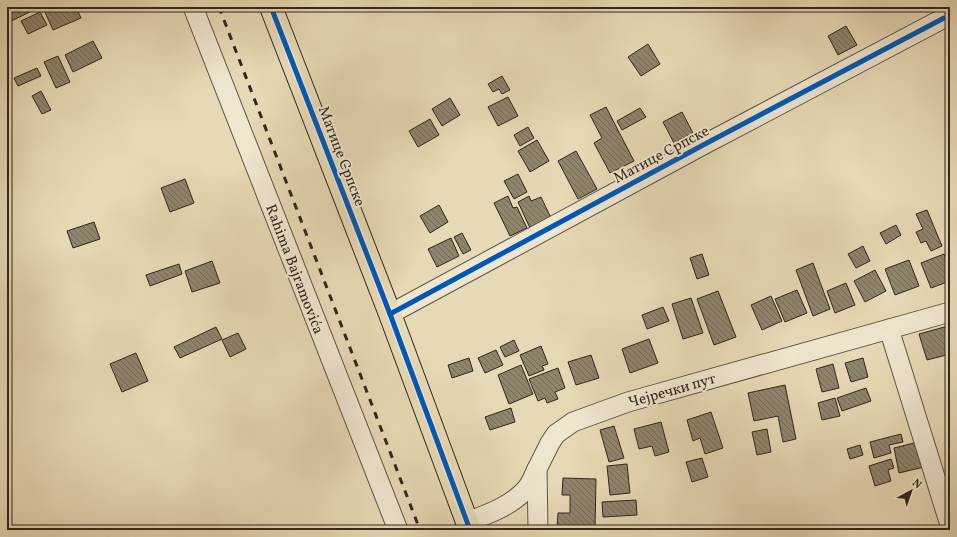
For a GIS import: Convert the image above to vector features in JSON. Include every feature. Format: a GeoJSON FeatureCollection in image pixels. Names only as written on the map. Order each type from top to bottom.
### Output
{"type":"FeatureCollection","features":[{"type":"Feature","properties":{"kind":"main road","name":"Матице Српске"},"geometry":{"type":"LineString","coordinates":[[271,7],[390,314],[469,526]]}},
{"type":"Feature","properties":{"kind":"street","name":"Rahima Bajramovića"},"geometry":{"type":"LineString","coordinates":[[193,7],[398,530]]}},
{"type":"Feature","properties":{"kind":"street","name":"Матице Српске"},"geometry":{"type":"LineString","coordinates":[[390,314],[705,144],[944,18]]}},
{"type":"Feature","properties":{"kind":"street","name":"Чејречки пут"},"geometry":{"type":"LineString","coordinates":[[538,530],[537,469],[553,438],[573,422],[628,402],[950,312]]}},
{"type":"Feature","properties":{"kind":"street"},"geometry":{"type":"LineString","coordinates":[[889,329],[950,525]]}},
{"type":"Feature","properties":{"kind":"street"},"geometry":{"type":"LineString","coordinates":[[469,526],[496,511],[518,496],[527,488],[537,469]]}},
{"type":"Feature","properties":{"kind":"building"},"geometry":{"type":"Polygon","coordinates":[[[7,7],[27,7],[30,12],[7,23],[7,7]]]}},
{"type":"Feature","properties":{"kind":"building"},"geometry":{"type":"Polygon","coordinates":[[[51,7],[76,7],[81,18],[53,30],[44,10],[51,7]]]}},
{"type":"Feature","properties":{"kind":"building"},"geometry":{"type":"Polygon","coordinates":[[[40,12],[47,25],[28,34],[21,21],[40,12]]]}},
{"type":"Feature","properties":{"kind":"building"},"geometry":{"type":"Polygon","coordinates":[[[846,26],[857,45],[838,55],[828,36],[846,26]]]}},
{"type":"Feature","properties":{"kind":"building"},"geometry":{"type":"Polygon","coordinates":[[[93,41],[102,58],[73,72],[65,55],[93,41]]]}},
{"type":"Feature","properties":{"kind":"building"},"geometry":{"type":"Polygon","coordinates":[[[648,44],[660,64],[641,76],[628,57],[648,44]]]}},
{"type":"Feature","properties":{"kind":"building"},"geometry":{"type":"Polygon","coordinates":[[[58,56],[70,82],[56,88],[44,62],[58,56]]]}},
{"type":"Feature","properties":{"kind":"building"},"geometry":{"type":"Polygon","coordinates":[[[37,68],[41,76],[18,86],[14,78],[37,68]]]}},
{"type":"Feature","properties":{"kind":"building"},"geometry":{"type":"Polygon","coordinates":[[[502,76],[510,90],[502,94],[499,89],[493,92],[488,84],[502,76]]]}},
{"type":"Feature","properties":{"kind":"building"},"geometry":{"type":"Polygon","coordinates":[[[41,91],[51,110],[42,114],[32,96],[41,91]]]}},
{"type":"Feature","properties":{"kind":"building"},"geometry":{"type":"Polygon","coordinates":[[[508,97],[518,116],[498,126],[488,107],[508,97]]]}},
{"type":"Feature","properties":{"kind":"building"},"geometry":{"type":"Polygon","coordinates":[[[450,98],[460,115],[442,126],[432,109],[450,98]]]}},
{"type":"Feature","properties":{"kind":"building"},"geometry":{"type":"Polygon","coordinates":[[[606,107],[634,161],[610,173],[594,143],[602,138],[590,115],[606,107]]]}},
{"type":"Feature","properties":{"kind":"building"},"geometry":{"type":"Polygon","coordinates":[[[640,108],[646,117],[622,130],[617,121],[640,108]]]}},
{"type":"Feature","properties":{"kind":"building"},"geometry":{"type":"Polygon","coordinates":[[[682,112],[693,133],[674,143],[663,122],[682,112]]]}},
{"type":"Feature","properties":{"kind":"building"},"geometry":{"type":"Polygon","coordinates":[[[430,119],[439,135],[418,147],[409,131],[430,119]]]}},
{"type":"Feature","properties":{"kind":"building"},"geometry":{"type":"Polygon","coordinates":[[[528,127],[534,138],[520,146],[514,135],[528,127]]]}},
{"type":"Feature","properties":{"kind":"building"},"geometry":{"type":"Polygon","coordinates":[[[537,140],[549,161],[530,172],[518,151],[537,140]]]}},
{"type":"Feature","properties":{"kind":"building"},"geometry":{"type":"Polygon","coordinates":[[[576,151],[597,189],[578,199],[558,161],[576,151]]]}},
{"type":"Feature","properties":{"kind":"building"},"geometry":{"type":"Polygon","coordinates":[[[518,174],[527,192],[514,199],[504,181],[518,174]]]}},
{"type":"Feature","properties":{"kind":"building"},"geometry":{"type":"Polygon","coordinates":[[[185,179],[194,203],[170,212],[161,188],[185,179]]]}},
{"type":"Feature","properties":{"kind":"building"},"geometry":{"type":"Polygon","coordinates":[[[508,196],[513,208],[517,207],[527,228],[510,236],[494,203],[508,196]]]}},
{"type":"Feature","properties":{"kind":"building"},"geometry":{"type":"Polygon","coordinates":[[[529,196],[531,201],[541,197],[551,218],[530,228],[518,202],[529,196]]]}},
{"type":"Feature","properties":{"kind":"building"},"geometry":{"type":"Polygon","coordinates":[[[439,205],[448,222],[430,233],[420,216],[439,205]]]}},
{"type":"Feature","properties":{"kind":"building"},"geometry":{"type":"Polygon","coordinates":[[[927,210],[942,246],[931,251],[926,241],[921,243],[916,232],[923,229],[916,214],[927,210]]]}},
{"type":"Feature","properties":{"kind":"building"},"geometry":{"type":"Polygon","coordinates":[[[94,222],[100,239],[73,248],[67,231],[94,222]]]}},
{"type":"Feature","properties":{"kind":"building"},"geometry":{"type":"Polygon","coordinates":[[[896,225],[901,235],[886,244],[880,233],[896,225]]]}},
{"type":"Feature","properties":{"kind":"building"},"geometry":{"type":"Polygon","coordinates":[[[462,233],[471,250],[463,254],[454,237],[462,233]]]}},
{"type":"Feature","properties":{"kind":"building"},"geometry":{"type":"Polygon","coordinates":[[[451,238],[459,256],[437,267],[428,249],[451,238]]]}},
{"type":"Feature","properties":{"kind":"building"},"geometry":{"type":"Polygon","coordinates":[[[950,238],[950,252],[946,240],[950,238]]]}},
{"type":"Feature","properties":{"kind":"building"},"geometry":{"type":"Polygon","coordinates":[[[863,246],[870,261],[856,268],[848,254],[863,246]]]}},
{"type":"Feature","properties":{"kind":"building"},"geometry":{"type":"Polygon","coordinates":[[[702,254],[709,275],[697,279],[690,258],[702,254]]]}},
{"type":"Feature","properties":{"kind":"building"},"geometry":{"type":"Polygon","coordinates":[[[944,254],[950,270],[950,281],[931,288],[921,263],[944,254]]]}},
{"type":"Feature","properties":{"kind":"building"},"geometry":{"type":"Polygon","coordinates":[[[909,260],[919,286],[895,295],[885,269],[909,260]]]}},
{"type":"Feature","properties":{"kind":"building"},"geometry":{"type":"Polygon","coordinates":[[[212,261],[220,283],[192,292],[185,271],[212,261]]]}},
{"type":"Feature","properties":{"kind":"building"},"geometry":{"type":"Polygon","coordinates":[[[813,263],[830,309],[813,316],[796,270],[813,263]]]}},
{"type":"Feature","properties":{"kind":"building"},"geometry":{"type":"Polygon","coordinates":[[[179,264],[182,274],[150,286],[146,275],[179,264]]]}},
{"type":"Feature","properties":{"kind":"building"},"geometry":{"type":"Polygon","coordinates":[[[875,270],[886,291],[865,302],[854,281],[875,270]]]}},
{"type":"Feature","properties":{"kind":"building"},"geometry":{"type":"Polygon","coordinates":[[[846,283],[855,305],[835,313],[827,291],[846,283]]]}},
{"type":"Feature","properties":{"kind":"building"},"geometry":{"type":"Polygon","coordinates":[[[797,290],[807,313],[785,322],[775,299],[797,290]]]}},
{"type":"Feature","properties":{"kind":"building"},"geometry":{"type":"Polygon","coordinates":[[[718,291],[736,337],[714,345],[697,299],[718,291]]]}},
{"type":"Feature","properties":{"kind":"building"},"geometry":{"type":"Polygon","coordinates":[[[771,296],[782,321],[762,330],[751,305],[771,296]]]}},
{"type":"Feature","properties":{"kind":"building"},"geometry":{"type":"Polygon","coordinates":[[[691,298],[703,333],[683,339],[672,304],[691,298]]]}},
{"type":"Feature","properties":{"kind":"building"},"geometry":{"type":"Polygon","coordinates":[[[663,307],[669,321],[647,329],[642,315],[663,307]]]}},
{"type":"Feature","properties":{"kind":"building"},"geometry":{"type":"Polygon","coordinates":[[[948,326],[950,332],[950,354],[927,360],[919,334],[948,326]]]}},
{"type":"Feature","properties":{"kind":"building"},"geometry":{"type":"Polygon","coordinates":[[[216,327],[222,339],[180,358],[174,347],[216,327]]]}},
{"type":"Feature","properties":{"kind":"building"},"geometry":{"type":"Polygon","coordinates":[[[238,333],[246,349],[230,357],[222,340],[238,333]]]}},
{"type":"Feature","properties":{"kind":"building"},"geometry":{"type":"Polygon","coordinates":[[[649,339],[658,363],[630,373],[622,349],[649,339]]]}},
{"type":"Feature","properties":{"kind":"building"},"geometry":{"type":"Polygon","coordinates":[[[514,340],[519,351],[505,357],[500,347],[514,340]]]}},
{"type":"Feature","properties":{"kind":"building"},"geometry":{"type":"Polygon","coordinates":[[[541,346],[548,364],[542,366],[544,370],[529,376],[520,355],[541,346]]]}},
{"type":"Feature","properties":{"kind":"building"},"geometry":{"type":"Polygon","coordinates":[[[496,350],[503,365],[485,373],[478,358],[496,350]]]}},
{"type":"Feature","properties":{"kind":"building"},"geometry":{"type":"Polygon","coordinates":[[[136,353],[148,381],[122,392],[110,364],[136,353]]]}},
{"type":"Feature","properties":{"kind":"building"},"geometry":{"type":"Polygon","coordinates":[[[591,355],[599,378],[576,385],[568,362],[591,355]]]}},
{"type":"Feature","properties":{"kind":"building"},"geometry":{"type":"Polygon","coordinates":[[[469,358],[473,371],[452,378],[448,365],[469,358]]]}},
{"type":"Feature","properties":{"kind":"building"},"geometry":{"type":"Polygon","coordinates":[[[863,358],[868,377],[851,382],[845,363],[863,358]]]}},
{"type":"Feature","properties":{"kind":"building"},"geometry":{"type":"Polygon","coordinates":[[[833,364],[839,388],[822,392],[816,369],[833,364]]]}},
{"type":"Feature","properties":{"kind":"building"},"geometry":{"type":"Polygon","coordinates":[[[521,365],[533,394],[509,404],[498,375],[521,365]]]}},
{"type":"Feature","properties":{"kind":"building"},"geometry":{"type":"Polygon","coordinates":[[[558,368],[565,388],[555,392],[558,399],[547,403],[545,398],[538,401],[529,379],[558,368]]]}},
{"type":"Feature","properties":{"kind":"building"},"geometry":{"type":"Polygon","coordinates":[[[785,385],[796,439],[783,442],[778,416],[754,421],[748,393],[785,385]]]}},
{"type":"Feature","properties":{"kind":"building"},"geometry":{"type":"Polygon","coordinates":[[[866,388],[871,401],[842,411],[837,398],[866,388]]]}},
{"type":"Feature","properties":{"kind":"building"},"geometry":{"type":"Polygon","coordinates":[[[835,398],[840,416],[822,420],[818,403],[835,398]]]}},
{"type":"Feature","properties":{"kind":"building"},"geometry":{"type":"Polygon","coordinates":[[[511,408],[515,422],[490,430],[485,417],[511,408]]]}},
{"type":"Feature","properties":{"kind":"building"},"geometry":{"type":"Polygon","coordinates":[[[711,412],[723,448],[705,454],[700,438],[693,441],[687,420],[711,412]]]}},
{"type":"Feature","properties":{"kind":"building"},"geometry":{"type":"Polygon","coordinates":[[[661,422],[669,452],[655,456],[652,446],[639,449],[634,429],[661,422]]]}},
{"type":"Feature","properties":{"kind":"building"},"geometry":{"type":"Polygon","coordinates":[[[614,426],[624,458],[609,462],[600,430],[614,426]]]}},
{"type":"Feature","properties":{"kind":"building"},"geometry":{"type":"Polygon","coordinates":[[[767,429],[771,452],[757,455],[752,432],[767,429]]]}},
{"type":"Feature","properties":{"kind":"building"},"geometry":{"type":"Polygon","coordinates":[[[901,434],[903,442],[889,445],[891,453],[874,458],[870,442],[901,434]]]}},
{"type":"Feature","properties":{"kind":"building"},"geometry":{"type":"Polygon","coordinates":[[[918,442],[924,467],[899,473],[894,448],[918,442]]]}},
{"type":"Feature","properties":{"kind":"building"},"geometry":{"type":"Polygon","coordinates":[[[860,445],[863,455],[850,459],[847,449],[860,445]]]}},
{"type":"Feature","properties":{"kind":"building"},"geometry":{"type":"Polygon","coordinates":[[[702,458],[708,477],[692,482],[686,462],[702,458]]]}},
{"type":"Feature","properties":{"kind":"building"},"geometry":{"type":"Polygon","coordinates":[[[891,459],[894,468],[888,470],[891,481],[875,486],[869,466],[891,459]]]}},
{"type":"Feature","properties":{"kind":"building"},"geometry":{"type":"Polygon","coordinates":[[[627,464],[630,493],[610,495],[607,466],[627,464]]]}},
{"type":"Feature","properties":{"kind":"building"},"geometry":{"type":"Polygon","coordinates":[[[563,478],[596,479],[595,528],[557,527],[558,513],[570,513],[570,495],[562,495],[563,478]]]}},
{"type":"Feature","properties":{"kind":"building"},"geometry":{"type":"Polygon","coordinates":[[[636,500],[637,515],[603,517],[602,502],[636,500]]]}},
{"type":"Feature","properties":{"kind":"railway"},"geometry":{"type":"LineString","coordinates":[[219,7],[420,530]]}},
{"type":"Feature","properties":{"kind":"cycle path"},"geometry":{"type":"LineString","coordinates":[[271,7],[390,314],[470,530]]}},
{"type":"Feature","properties":{"kind":"cycle path"},"geometry":{"type":"LineString","coordinates":[[390,314],[705,144],[944,18]]}}]}
